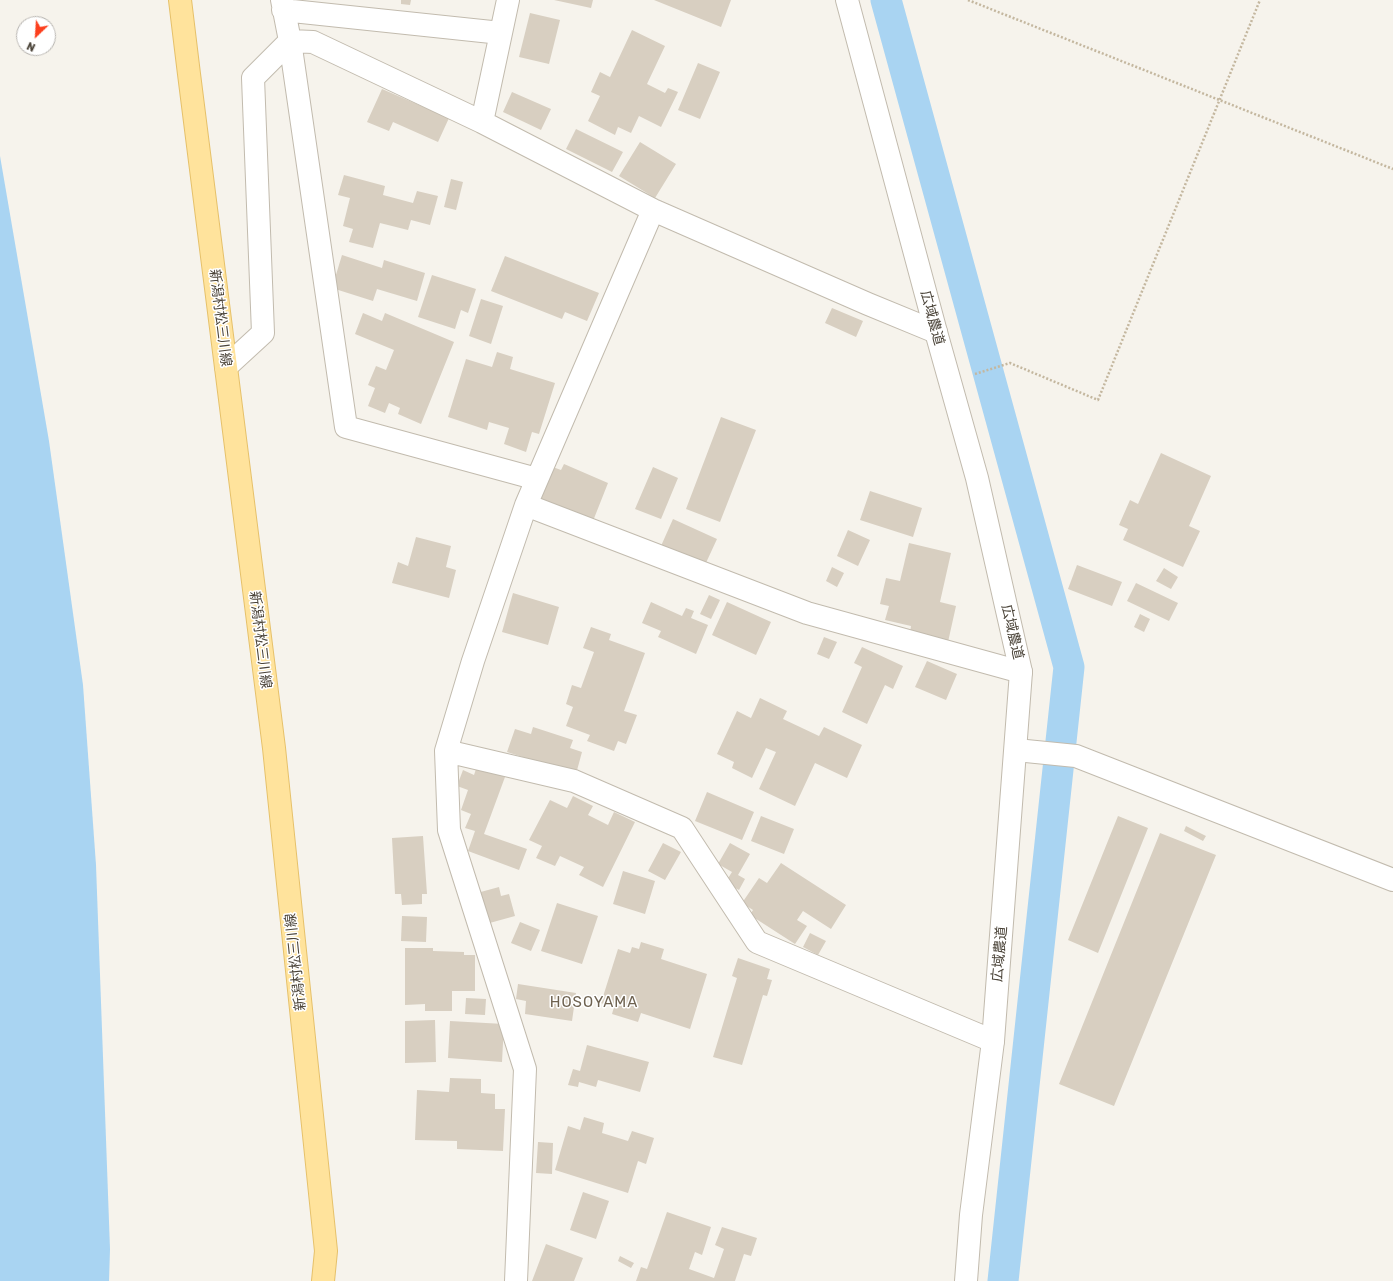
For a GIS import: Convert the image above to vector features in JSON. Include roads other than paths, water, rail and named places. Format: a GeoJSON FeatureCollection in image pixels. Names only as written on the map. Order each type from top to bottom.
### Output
{"type":"FeatureCollection","features":[{"type":"Feature","properties":{"kind":"main road","name":"新潟村松三川線"},"geometry":{"type":"LineString","coordinates":[[180,0],[274,748],[326,1251],[323,1281]]}},
{"type":"Feature","properties":{"kind":"street"},"geometry":{"type":"LineString","coordinates":[[482,122],[508,0]]}},
{"type":"Feature","properties":{"kind":"street","name":"広域農道"},"geometry":{"type":"LineString","coordinates":[[847,0],[936,332],[977,478],[1021,672],[993,1041],[971,1215],[966,1281]]}},
{"type":"Feature","properties":{"kind":"street"},"geometry":{"type":"LineString","coordinates":[[501,33],[283,5],[290,41],[346,427],[537,479]]}},
{"type":"Feature","properties":{"kind":"street"},"geometry":{"type":"LineString","coordinates":[[226,367],[263,333],[252,78],[290,41],[313,42],[482,122],[652,210],[936,332]]}},
{"type":"Feature","properties":{"kind":"street"},"geometry":{"type":"LineString","coordinates":[[516,1281],[525,1068],[449,830],[446,751],[473,661],[526,505],[652,210]]}},
{"type":"Feature","properties":{"kind":"street"},"geometry":{"type":"LineString","coordinates":[[526,505],[806,613],[1021,672]]}},
{"type":"Feature","properties":{"kind":"street"},"geometry":{"type":"LineString","coordinates":[[1016,750],[1076,756],[1393,880]]}},
{"type":"Feature","properties":{"kind":"street"},"geometry":{"type":"LineString","coordinates":[[446,751],[574,781],[682,828],[757,942],[993,1041]]}},
{"type":"Feature","properties":{"kind":"water"},"geometry":{"type":"Polygon","coordinates":[[[0,156],[49,441],[83,685],[96,865],[110,1249],[109,1281],[0,1281],[0,156]]]}},
{"type":"Feature","properties":{"kind":"waterway"},"geometry":{"type":"LineString","coordinates":[[886,0],[1069,667],[1003,1281]]}},
{"type":"Feature","properties":{"kind":"district","name":"HOSOYAMA"},"geometry":{"type":"Point","coordinates":[594,1003]}}]}
